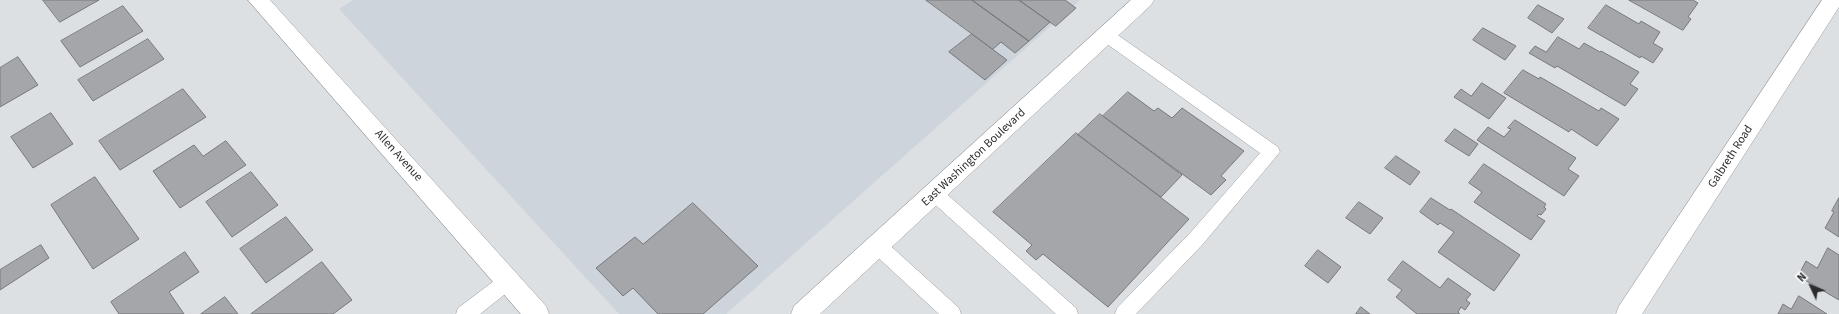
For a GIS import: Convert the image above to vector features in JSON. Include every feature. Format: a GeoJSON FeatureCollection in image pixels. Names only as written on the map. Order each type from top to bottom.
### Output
{"type":"FeatureCollection","features":[{"type":"Feature","properties":{"kind":"street","name":"Allen Avenue"},"geometry":{"type":"LineString","coordinates":[[258,0],[537,314]]}},
{"type":"Feature","properties":{"kind":"street","name":"East Washington Boulevard"},"geometry":{"type":"LineString","coordinates":[[807,313],[1144,0]]}},
{"type":"Feature","properties":{"kind":"street","name":"Galbreth Road"},"geometry":{"type":"LineString","coordinates":[[1628,314],[1833,0]]}},
{"type":"Feature","properties":{"kind":"lane"},"geometry":{"type":"LineString","coordinates":[[1106,35],[1272,152],[1197,238],[1124,314]]}},
{"type":"Feature","properties":{"kind":"lane"},"geometry":{"type":"LineString","coordinates":[[935,194],[1069,314]]}},
{"type":"Feature","properties":{"kind":"lane"},"geometry":{"type":"LineString","coordinates":[[878,246],[952,314]]}},
{"type":"Feature","properties":{"kind":"lane"},"geometry":{"type":"LineString","coordinates":[[465,314],[508,281]]}},
{"type":"Feature","properties":{"kind":"shaded area"},"geometry":{"type":"Polygon","coordinates":[[[353,0],[1080,0],[726,314],[619,314],[339,9],[353,0]]]}},
{"type":"Feature","properties":{"kind":"building"},"geometry":{"type":"Polygon","coordinates":[[[43,0],[99,0],[60,22],[43,0]]]}},
{"type":"Feature","properties":{"kind":"building"},"geometry":{"type":"Polygon","coordinates":[[[926,0],[972,0],[1029,41],[1015,53],[1001,42],[993,49],[926,0]]]}},
{"type":"Feature","properties":{"kind":"building"},"geometry":{"type":"Polygon","coordinates":[[[972,0],[1019,0],[1050,22],[1029,41],[972,0]]]}},
{"type":"Feature","properties":{"kind":"building"},"geometry":{"type":"Polygon","coordinates":[[[1019,0],[1065,0],[1076,8],[1056,26],[1019,0]]]}},
{"type":"Feature","properties":{"kind":"building"},"geometry":{"type":"Polygon","coordinates":[[[1629,0],[1693,0],[1698,3],[1688,17],[1691,19],[1683,30],[1629,0]]]}},
{"type":"Feature","properties":{"kind":"building"},"geometry":{"type":"Polygon","coordinates":[[[1538,5],[1564,19],[1552,33],[1528,18],[1538,5]]]}},
{"type":"Feature","properties":{"kind":"building"},"geometry":{"type":"Polygon","coordinates":[[[1606,5],[1639,24],[1641,21],[1660,32],[1653,43],[1663,49],[1653,63],[1641,56],[1640,58],[1588,28],[1606,5]]]}},
{"type":"Feature","properties":{"kind":"building"},"geometry":{"type":"Polygon","coordinates":[[[123,6],[143,31],[80,67],[61,41],[123,6]]]}},
{"type":"Feature","properties":{"kind":"building"},"geometry":{"type":"Polygon","coordinates":[[[1483,28],[1516,46],[1505,60],[1473,40],[1483,28]]]}},
{"type":"Feature","properties":{"kind":"building"},"geometry":{"type":"Polygon","coordinates":[[[972,34],[1007,60],[985,80],[949,52],[972,34]]]}},
{"type":"Feature","properties":{"kind":"building"},"geometry":{"type":"Polygon","coordinates":[[[1558,37],[1579,49],[1584,43],[1639,72],[1630,84],[1638,89],[1625,106],[1557,66],[1555,68],[1529,53],[1535,46],[1546,52],[1558,37]]]}},
{"type":"Feature","properties":{"kind":"building"},"geometry":{"type":"Polygon","coordinates":[[[148,39],[164,59],[93,101],[78,80],[148,39]]]}},
{"type":"Feature","properties":{"kind":"building"},"geometry":{"type":"Polygon","coordinates":[[[18,57],[38,85],[0,107],[0,68],[18,57]]]}},
{"type":"Feature","properties":{"kind":"building"},"geometry":{"type":"Polygon","coordinates":[[[1523,70],[1539,79],[1540,77],[1599,111],[1601,108],[1619,119],[1597,146],[1571,129],[1569,132],[1504,93],[1523,70]]]}},
{"type":"Feature","properties":{"kind":"building"},"geometry":{"type":"Polygon","coordinates":[[[1482,83],[1506,98],[1489,119],[1454,97],[1461,89],[1471,96],[1482,83]]]}},
{"type":"Feature","properties":{"kind":"building"},"geometry":{"type":"Polygon","coordinates":[[[183,89],[206,117],[120,170],[99,141],[183,89]]]}},
{"type":"Feature","properties":{"kind":"building"},"geometry":{"type":"Polygon","coordinates":[[[1128,92],[1154,111],[1158,108],[1172,118],[1182,108],[1244,151],[1221,176],[1226,180],[1211,195],[1103,116],[1128,92]]]}},
{"type":"Feature","properties":{"kind":"building"},"geometry":{"type":"Polygon","coordinates":[[[51,113],[73,144],[33,168],[11,137],[51,113]]]}},
{"type":"Feature","properties":{"kind":"building"},"geometry":{"type":"Polygon","coordinates":[[[1100,114],[1182,175],[1161,197],[1078,135],[1100,114]]]}},
{"type":"Feature","properties":{"kind":"building"},"geometry":{"type":"Polygon","coordinates":[[[1515,120],[1576,158],[1568,169],[1579,176],[1564,196],[1477,140],[1488,127],[1504,137],[1511,129],[1508,128],[1515,120]]]}},
{"type":"Feature","properties":{"kind":"building"},"geometry":{"type":"Polygon","coordinates":[[[1455,129],[1478,144],[1469,156],[1445,141],[1455,129]]]}},
{"type":"Feature","properties":{"kind":"building"},"geometry":{"type":"Polygon","coordinates":[[[1076,133],[1189,219],[1108,307],[1043,254],[1036,260],[1026,251],[1032,245],[993,212],[1076,133]]]}},
{"type":"Feature","properties":{"kind":"building"},"geometry":{"type":"Polygon","coordinates":[[[226,141],[246,165],[180,208],[153,171],[194,145],[203,156],[226,141]]]}},
{"type":"Feature","properties":{"kind":"building"},"geometry":{"type":"Polygon","coordinates":[[[1396,156],[1420,172],[1410,185],[1385,168],[1396,156]]]}},
{"type":"Feature","properties":{"kind":"building"},"geometry":{"type":"Polygon","coordinates":[[[1484,164],[1546,204],[1544,207],[1546,209],[1541,215],[1539,214],[1537,216],[1545,221],[1531,240],[1474,202],[1482,192],[1469,183],[1484,164]]]}},
{"type":"Feature","properties":{"kind":"building"},"geometry":{"type":"Polygon","coordinates":[[[251,172],[278,205],[232,237],[206,202],[251,172]]]}},
{"type":"Feature","properties":{"kind":"building"},"geometry":{"type":"Polygon","coordinates":[[[95,177],[139,239],[93,269],[51,205],[95,177]]]}},
{"type":"Feature","properties":{"kind":"building"},"geometry":{"type":"Polygon","coordinates":[[[1431,198],[1450,210],[1451,209],[1520,255],[1494,291],[1438,252],[1454,232],[1440,223],[1438,225],[1420,212],[1431,198]]]}},
{"type":"Feature","properties":{"kind":"building"},"geometry":{"type":"Polygon","coordinates":[[[1839,198],[1839,237],[1825,228],[1834,212],[1832,211],[1839,198]]]}},
{"type":"Feature","properties":{"kind":"building"},"geometry":{"type":"Polygon","coordinates":[[[1359,202],[1383,218],[1370,234],[1346,218],[1359,202]]]}},
{"type":"Feature","properties":{"kind":"building"},"geometry":{"type":"Polygon","coordinates":[[[693,203],[758,266],[703,314],[658,314],[633,288],[623,296],[596,268],[635,237],[643,244],[693,203]]]}},
{"type":"Feature","properties":{"kind":"building"},"geometry":{"type":"Polygon","coordinates":[[[286,217],[313,250],[266,283],[240,249],[286,217]]]}},
{"type":"Feature","properties":{"kind":"building"},"geometry":{"type":"Polygon","coordinates":[[[41,245],[49,258],[0,290],[0,270],[41,245]]]}},
{"type":"Feature","properties":{"kind":"building"},"geometry":{"type":"Polygon","coordinates":[[[1828,248],[1839,255],[1839,300],[1798,276],[1806,261],[1817,268],[1828,248]]]}},
{"type":"Feature","properties":{"kind":"building"},"geometry":{"type":"Polygon","coordinates":[[[1318,250],[1341,267],[1328,283],[1305,266],[1318,250]]]}},
{"type":"Feature","properties":{"kind":"building"},"geometry":{"type":"Polygon","coordinates":[[[185,252],[199,272],[169,292],[184,314],[119,314],[111,302],[185,252]]]}},
{"type":"Feature","properties":{"kind":"building"},"geometry":{"type":"Polygon","coordinates":[[[1403,261],[1440,288],[1448,278],[1471,294],[1466,300],[1470,303],[1465,310],[1461,307],[1458,312],[1460,314],[1417,314],[1396,297],[1402,290],[1388,280],[1403,261]]]}},
{"type":"Feature","properties":{"kind":"building"},"geometry":{"type":"Polygon","coordinates":[[[322,262],[352,300],[333,314],[251,314],[322,262]]]}},
{"type":"Feature","properties":{"kind":"building"},"geometry":{"type":"Polygon","coordinates":[[[1799,296],[1827,314],[1778,314],[1783,304],[1791,309],[1799,296]]]}},
{"type":"Feature","properties":{"kind":"building"},"geometry":{"type":"Polygon","coordinates":[[[225,297],[238,314],[201,314],[225,297]]]}},
{"type":"Feature","properties":{"kind":"building"},"geometry":{"type":"Polygon","coordinates":[[[1361,307],[1370,314],[1356,314],[1361,307]]]}}]}
